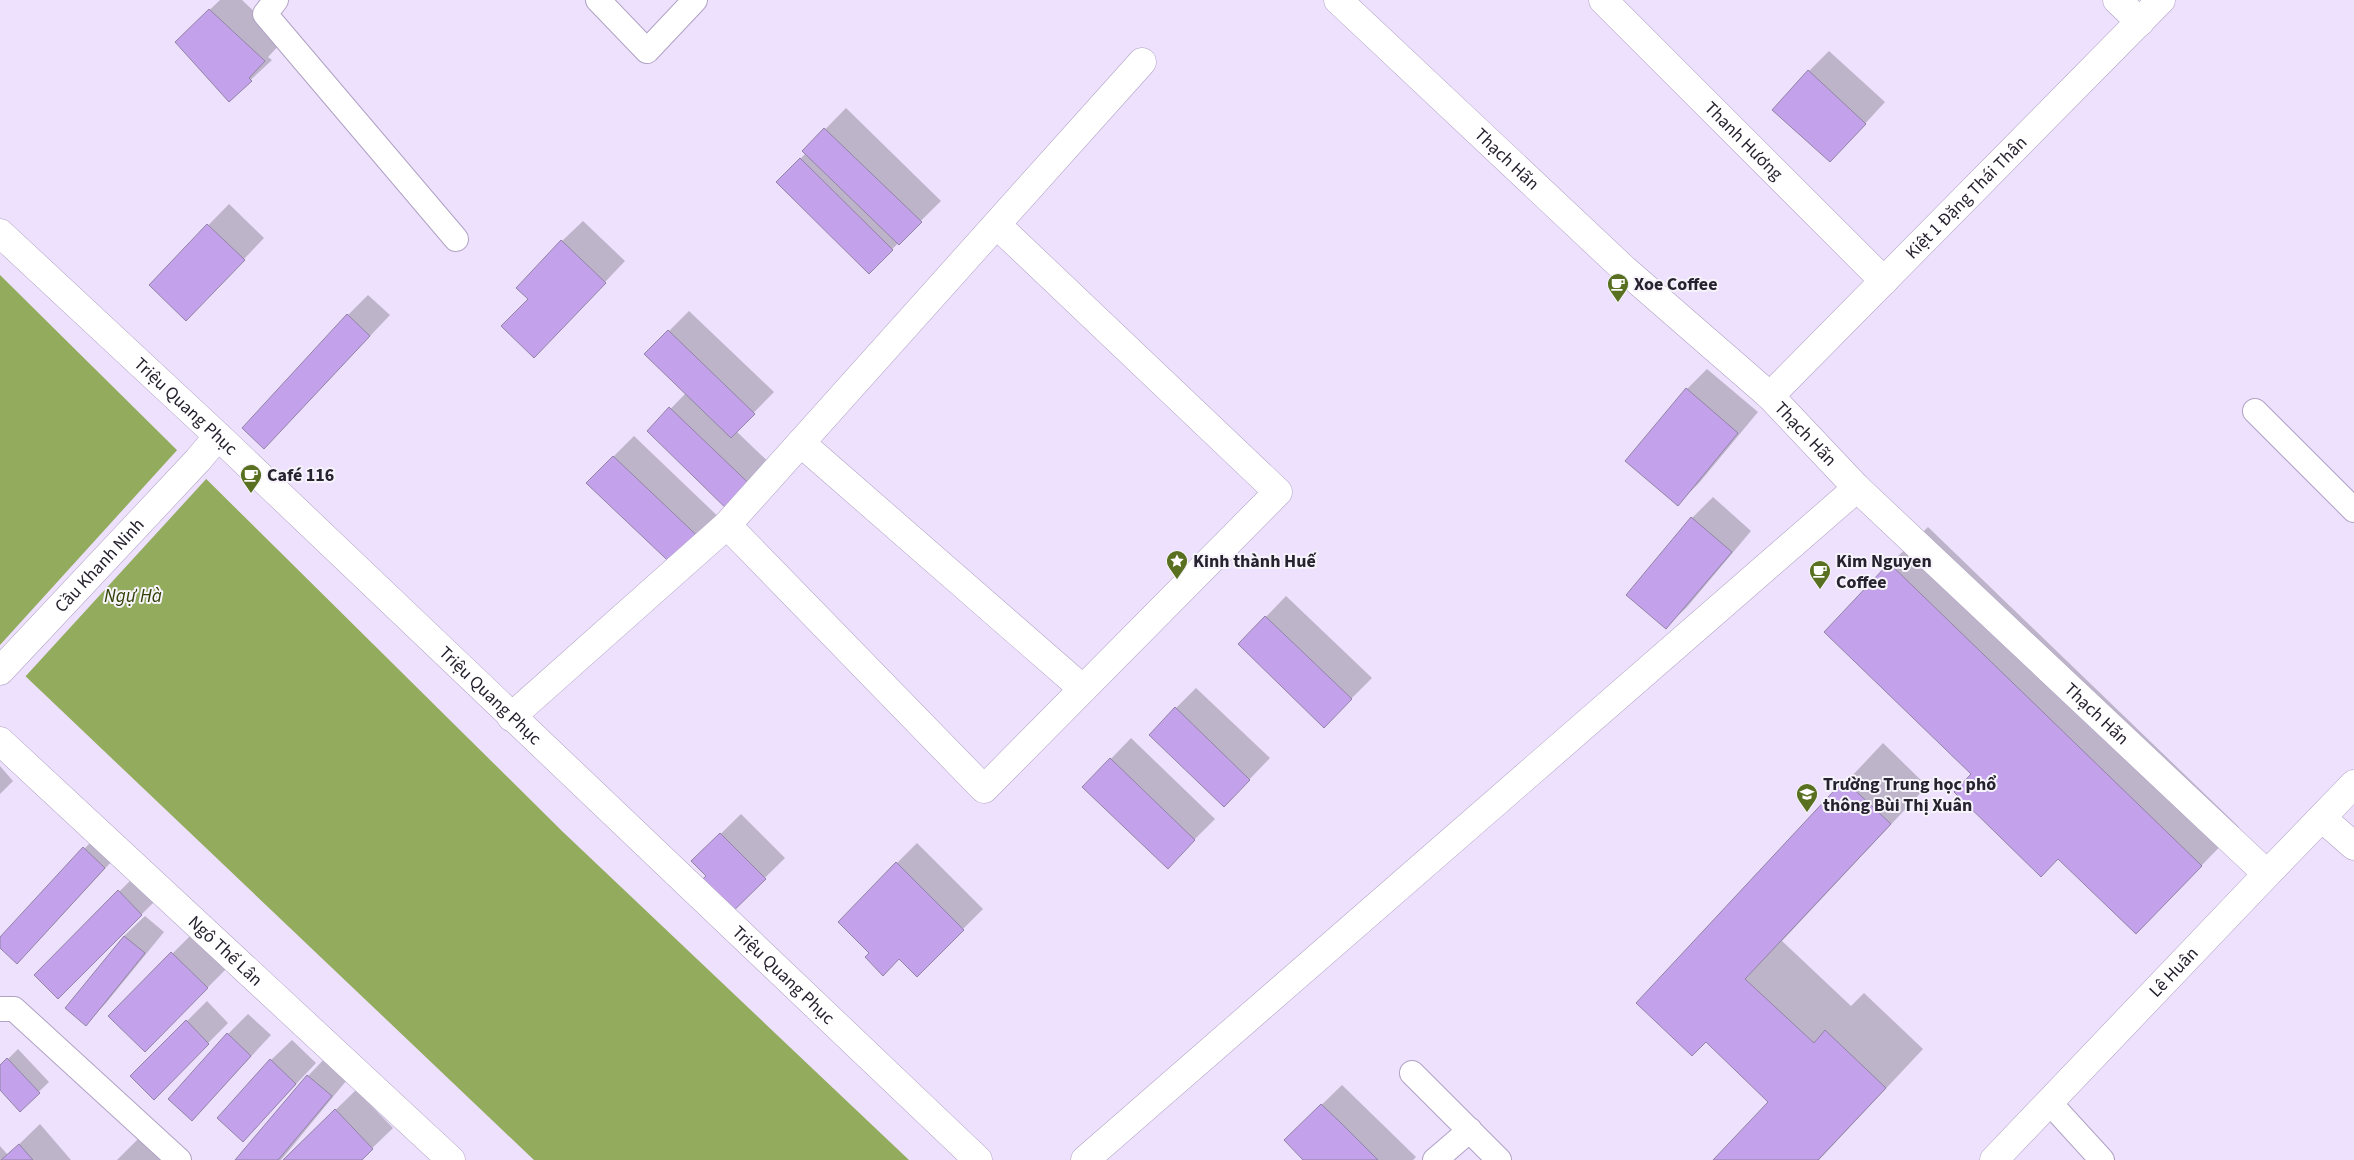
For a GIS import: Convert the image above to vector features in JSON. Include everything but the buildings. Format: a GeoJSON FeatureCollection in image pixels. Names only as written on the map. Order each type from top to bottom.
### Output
{"type":"FeatureCollection","features":[{"type":"Feature","properties":{"kind":"street","name":"Thạch Hãn"},"geometry":{"type":"LineString","coordinates":[[1338,0],[1624,269],[1770,396],[1857,488],[2267,874]]}},
{"type":"Feature","properties":{"kind":"street","name":"Thanh Hương"},"geometry":{"type":"LineString","coordinates":[[1603,0],[1884,281]]}},
{"type":"Feature","properties":{"kind":"street"},"geometry":{"type":"LineString","coordinates":[[2117,0],[2140,22]]}},
{"type":"Feature","properties":{"kind":"street","name":"Kiệt 1 Đặng Thái Thân"},"geometry":{"type":"LineString","coordinates":[[1770,396],[2161,0]]}},
{"type":"Feature","properties":{"kind":"street"},"geometry":{"type":"LineString","coordinates":[[511,717],[727,525],[998,225],[1142,62]]}},
{"type":"Feature","properties":{"kind":"street"},"geometry":{"type":"LineString","coordinates":[[727,525],[984,788],[1278,492],[998,225]]}},
{"type":"Feature","properties":{"kind":"street","name":"Triệu Quang Phục"},"geometry":{"type":"LineString","coordinates":[[0,233],[218,436],[978,1160]]}},
{"type":"Feature","properties":{"kind":"street","name":"Cầu Khanh Ninh"},"geometry":{"type":"LineString","coordinates":[[0,671],[198,460],[218,436]]}},
{"type":"Feature","properties":{"kind":"street"},"geometry":{"type":"LineString","coordinates":[[801,443],[1083,689]]}},
{"type":"Feature","properties":{"kind":"street"},"geometry":{"type":"LineString","coordinates":[[1085,1160],[1857,488]]}},
{"type":"Feature","properties":{"kind":"street","name":"Ngô Thế Lân"},"geometry":{"type":"LineString","coordinates":[[0,741],[451,1160]]}},
{"type":"Feature","properties":{"kind":"street","name":"Lê Huân"},"geometry":{"type":"LineString","coordinates":[[1994,1160],[2354,784]]}},
{"type":"Feature","properties":{"kind":"street"},"geometry":{"type":"LineString","coordinates":[[2322,818],[2354,846]]}},
{"type":"Feature","properties":{"kind":"lane"},"geometry":{"type":"LineString","coordinates":[[276,0],[265,14],[456,239]]}},
{"type":"Feature","properties":{"kind":"lane"},"geometry":{"type":"LineString","coordinates":[[598,0],[647,51],[695,0]]}},
{"type":"Feature","properties":{"kind":"lane"},"geometry":{"type":"LineString","coordinates":[[2255,411],[2354,510]]}},
{"type":"Feature","properties":{"kind":"lane"},"geometry":{"type":"LineString","coordinates":[[0,1009],[14,1009],[179,1160]]}},
{"type":"Feature","properties":{"kind":"lane"},"geometry":{"type":"LineString","coordinates":[[1412,1074],[1499,1160]]}},
{"type":"Feature","properties":{"kind":"lane"},"geometry":{"type":"LineString","coordinates":[[2050,1102],[2102,1160]]}},
{"type":"Feature","properties":{"kind":"lane"},"geometry":{"type":"LineString","coordinates":[[1435,1160],[1470,1130]]}},
{"type":"Feature","properties":{"kind":"water","name":"Ngự Hà"},"geometry":{"type":"Polygon","coordinates":[[[0,275],[563,832],[909,1160],[534,1160],[0,652],[0,275]]]}},
{"type":"Feature","properties":{"kind":"pier"},"geometry":{"type":"Polygon","coordinates":[[[179,448],[208,477],[24,678],[0,655],[0,645],[179,448]]]}},
{"type":"Feature","properties":{"kind":"place","name":"Xoe Coffee"},"geometry":{"type":"Point","coordinates":[1618,303]}},
{"type":"Feature","properties":{"kind":"place","name":"Café 116"},"geometry":{"type":"Point","coordinates":[251,494]}},
{"type":"Feature","properties":{"kind":"place","name":"Kinh thành Huế"},"geometry":{"type":"Point","coordinates":[1177,580]}},
{"type":"Feature","properties":{"kind":"place","name":"Kim Nguyen Coffee"},"geometry":{"type":"Point","coordinates":[1820,590]}},
{"type":"Feature","properties":{"kind":"place","name":"Trường Trung học phổ thông Bùi Thị Xuân"},"geometry":{"type":"Point","coordinates":[1807,813]}}]}
